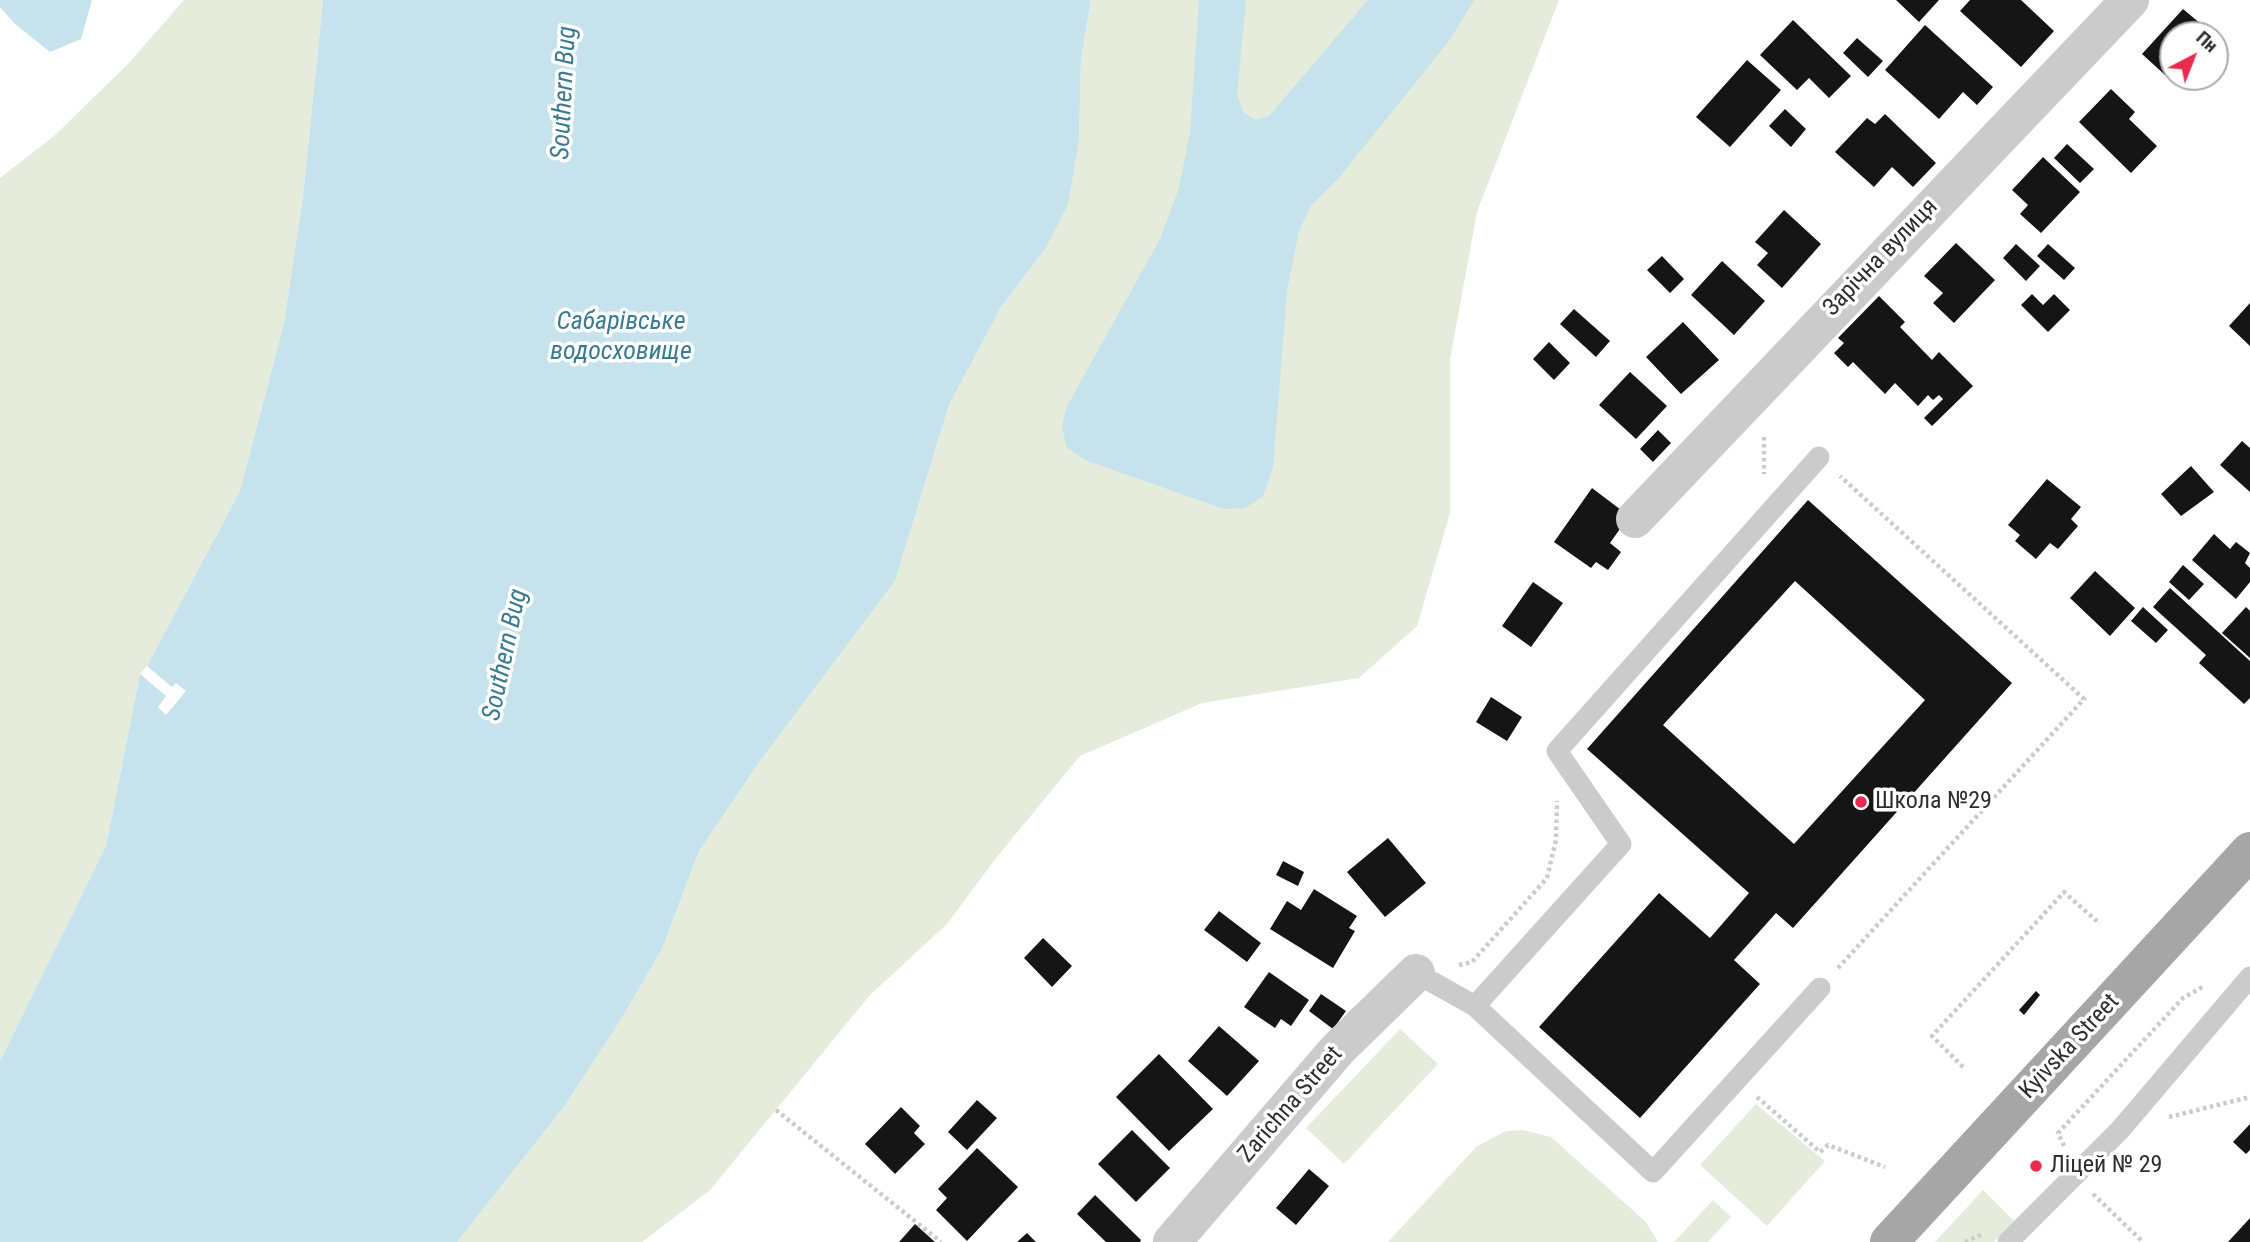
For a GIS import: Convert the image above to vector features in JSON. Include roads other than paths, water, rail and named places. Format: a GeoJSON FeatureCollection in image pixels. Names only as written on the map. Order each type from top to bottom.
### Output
{"type":"FeatureCollection","features":[{"type":"Feature","properties":{"kind":"main road","name":"Kyivska Street"},"geometry":{"type":"LineString","coordinates":[[1889,1242],[2250,851]]}},
{"type":"Feature","properties":{"kind":"street","name":"Зарічна вулиця"},"geometry":{"type":"LineString","coordinates":[[1635,519],[2130,0]]}},
{"type":"Feature","properties":{"kind":"street","name":"Zarichna Street"},"geometry":{"type":"LineString","coordinates":[[1172,1242],[1338,1049],[1416,973]]}},
{"type":"Feature","properties":{"kind":"lane"},"geometry":{"type":"LineString","coordinates":[[1475,1006],[1621,844],[1557,751],[1819,457]]}},
{"type":"Feature","properties":{"kind":"lane"},"geometry":{"type":"LineString","coordinates":[[1416,973],[1475,1006],[1653,1172],[1820,988]]}},
{"type":"Feature","properties":{"kind":"lane"},"geometry":{"type":"LineString","coordinates":[[2008,1242],[2120,1130],[2250,977]]}},
{"type":"Feature","properties":{"kind":"water"},"geometry":{"type":"Polygon","coordinates":[[[0,0],[92,0],[81,39],[50,52],[15,24],[0,7],[0,0]]]}},
{"type":"Feature","properties":{"kind":"water","name":"Сабарівське водосховище"},"geometry":{"type":"Polygon","coordinates":[[[323,0],[1091,0],[1081,58],[1079,141],[1068,204],[1045,249],[1001,307],[949,405],[895,581],[760,761],[699,851],[662,949],[620,1021],[563,1108],[457,1242],[0,1242],[0,1061],[106,846],[140,674],[147,666],[240,491],[284,323],[303,196],[323,0]]]}},
{"type":"Feature","properties":{"kind":"water"},"geometry":{"type":"Polygon","coordinates":[[[1199,0],[1246,0],[1237,95],[1244,113],[1255,120],[1269,116],[1368,0],[1474,0],[1449,41],[1337,180],[1311,206],[1299,231],[1287,291],[1273,468],[1263,496],[1245,508],[1224,509],[1085,460],[1067,448],[1062,427],[1066,408],[1160,239],[1179,188],[1190,133],[1199,0]]]}},
{"type":"Feature","properties":{"kind":"place","name":"Школа №29"},"geometry":{"type":"Point","coordinates":[1861,802]}},
{"type":"Feature","properties":{"kind":"place","name":"Ліцей № 29"},"geometry":{"type":"Point","coordinates":[2036,1166]}},
{"type":"Feature","properties":{"kind":"water label","name":"Southern Bug"},"geometry":{"type":"Point","coordinates":[565,93]}},
{"type":"Feature","properties":{"kind":"water label","name":"Southern Bug"},"geometry":{"type":"Point","coordinates":[506,655]}}]}
